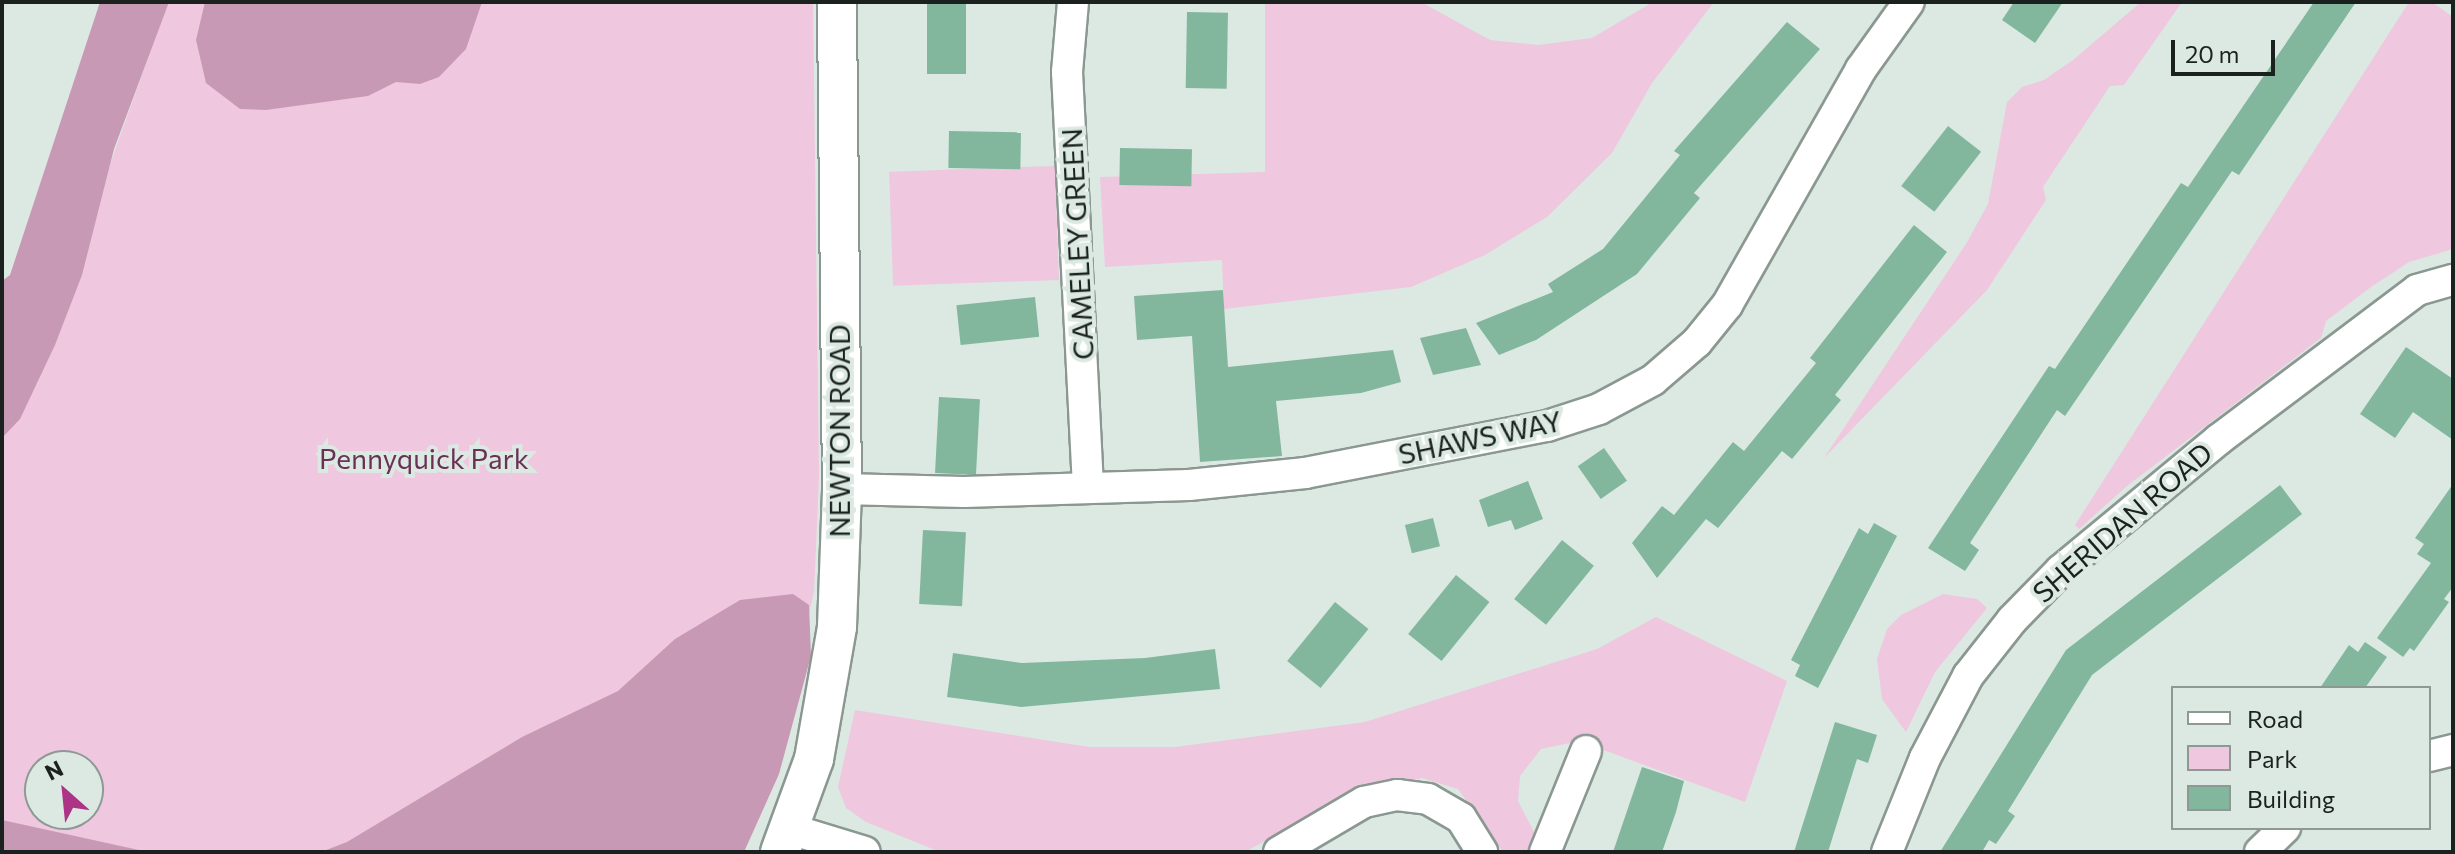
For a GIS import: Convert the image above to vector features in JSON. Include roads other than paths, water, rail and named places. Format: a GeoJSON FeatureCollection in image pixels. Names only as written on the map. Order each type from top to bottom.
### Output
{"type":"FeatureCollection","features":[{"type":"Feature","properties":{"kind":"street","name":"NEWTON ROAD"},"geometry":{"type":"LineString","coordinates":[[785,840],[814,759],[829,690],[842,489],[837,2]]}},
{"type":"Feature","properties":{"kind":"street","name":"CAMELEY GREEN"},"geometry":{"type":"LineString","coordinates":[[1073,2],[1067,72],[1088,486]]}},
{"type":"Feature","properties":{"kind":"street","name":"SHAWS WAY"},"geometry":{"type":"LineString","coordinates":[[842,489],[964,492],[1189,485],[1305,473],[1547,426],[1599,409],[1653,380],[1697,342],[1727,305],[1861,69],[1909,2]]}},
{"type":"Feature","properties":{"kind":"street","name":"SHERIDAN ROAD"},"geometry":{"type":"LineString","coordinates":[[1887,852],[1925,758],[1968,676],[2041,590],[2218,440],[2305,374],[2417,290],[2453,280]]}},
{"type":"Feature","properties":{"kind":"street"},"geometry":{"type":"LineString","coordinates":[[2431,756],[2453,750]]}},
{"type":"Feature","properties":{"kind":"street"},"geometry":{"type":"LineString","coordinates":[[1545,852],[1586,751]]}},
{"type":"Feature","properties":{"kind":"street"},"geometry":{"type":"LineString","coordinates":[[1279,852],[1364,802],[1397,795],[1428,799],[1461,818],[1482,852]]}},
{"type":"Feature","properties":{"kind":"street"},"geometry":{"type":"LineString","coordinates":[[2260,852],[2283,830]]}},
{"type":"Feature","properties":{"kind":"street"},"geometry":{"type":"LineString","coordinates":[[785,840],[865,852]]}},
{"type":"Feature","properties":{"kind":"park label","name":"Pennyquick Park"},"geometry":{"type":"Point","coordinates":[424,458]}}]}
